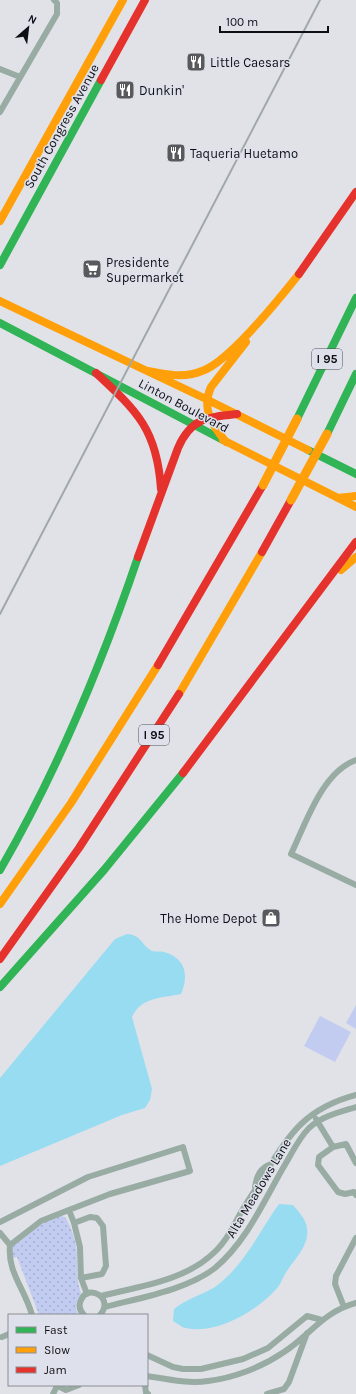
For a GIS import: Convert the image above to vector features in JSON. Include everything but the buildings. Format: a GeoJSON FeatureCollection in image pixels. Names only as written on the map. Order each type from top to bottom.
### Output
{"type":"FeatureCollection","features":[{"type":"Feature","properties":{"kind":"main road","name":"South Congress Avenue"},"geometry":{"type":"LineString","coordinates":[[0,221],[123,0]]}},
{"type":"Feature","properties":{"kind":"main road","name":"South Congress Avenue"},"geometry":{"type":"LineString","coordinates":[[0,265],[145,0]]}},
{"type":"Feature","properties":{"kind":"main road"},"geometry":{"type":"LineString","coordinates":[[148,371],[179,376],[191,375],[206,370],[222,359],[262,319],[286,292],[331,231],[356,192]]}},
{"type":"Feature","properties":{"kind":"main road","name":"I 95"},"geometry":{"type":"LineString","coordinates":[[0,904],[61,818],[126,719],[188,617],[263,485],[298,419],[356,298]]}},
{"type":"Feature","properties":{"kind":"main road","name":"Linton Boulevard"},"geometry":{"type":"LineString","coordinates":[[0,301],[237,414],[356,474]]}},
{"type":"Feature","properties":{"kind":"main road"},"geometry":{"type":"LineString","coordinates":[[226,442],[209,419],[206,399],[211,387],[240,352],[262,319]]}},
{"type":"Feature","properties":{"kind":"main road","name":"Linton Boulevard"},"geometry":{"type":"LineString","coordinates":[[0,323],[226,442],[356,507]]}},
{"type":"Feature","properties":{"kind":"main road"},"geometry":{"type":"LineString","coordinates":[[96,373],[133,408],[151,434],[159,462],[161,493]]}},
{"type":"Feature","properties":{"kind":"main road","name":"I 95"},"geometry":{"type":"LineString","coordinates":[[0,959],[93,829],[176,700],[235,601],[292,500],[327,434],[356,374]]}},
{"type":"Feature","properties":{"kind":"main road"},"geometry":{"type":"LineString","coordinates":[[0,870],[42,794],[80,712],[114,628],[161,493],[185,435],[194,424],[209,419],[237,414]]}},
{"type":"Feature","properties":{"kind":"main road"},"geometry":{"type":"LineString","coordinates":[[338,498],[356,496]]}},
{"type":"Feature","properties":{"kind":"main road"},"geometry":{"type":"LineString","coordinates":[[0,987],[108,865],[171,789],[356,542]]}},
{"type":"Feature","properties":{"kind":"main road"},"geometry":{"type":"LineString","coordinates":[[324,585],[356,557]]}},
{"type":"Feature","properties":{"kind":"street"},"geometry":{"type":"LineString","coordinates":[[0,112],[57,14],[57,3],[54,0]]}},
{"type":"Feature","properties":{"kind":"street"},"geometry":{"type":"LineString","coordinates":[[0,69],[20,77]]}},
{"type":"Feature","properties":{"kind":"street"},"geometry":{"type":"LineString","coordinates":[[356,760],[348,763],[325,784],[291,854],[356,885]]}},
{"type":"Feature","properties":{"kind":"street","name":"Alta Meadows Lane"},"geometry":{"type":"LineString","coordinates":[[101,1296],[178,1275],[195,1268],[219,1249],[230,1234],[254,1191],[259,1172],[263,1166],[271,1164],[284,1142],[297,1127],[313,1114],[343,1098],[356,1095]]}},
{"type":"Feature","properties":{"kind":"street","name":"Alta Meadows Lane"},"geometry":{"type":"LineString","coordinates":[[105,1307],[184,1285],[201,1278],[214,1269],[241,1241],[296,1145],[310,1127],[331,1114],[356,1108]]}},
{"type":"Feature","properties":{"kind":"street"},"geometry":{"type":"LineString","coordinates":[[313,1114],[333,1147]]}},
{"type":"Feature","properties":{"kind":"street"},"geometry":{"type":"LineString","coordinates":[[355,1192],[345,1194],[338,1192],[318,1165],[319,1157],[333,1147],[346,1144],[356,1163]]}},
{"type":"Feature","properties":{"kind":"street"},"geometry":{"type":"LineString","coordinates":[[0,1222],[88,1177],[183,1147],[190,1171],[110,1194],[41,1221],[10,1245]]}},
{"type":"Feature","properties":{"kind":"street"},"geometry":{"type":"LineString","coordinates":[[271,1164],[282,1170]]}},
{"type":"Feature","properties":{"kind":"street"},"geometry":{"type":"LineString","coordinates":[[69,1210],[80,1247],[81,1278],[86,1294]]}},
{"type":"Feature","properties":{"kind":"street"},"geometry":{"type":"LineString","coordinates":[[74,1223],[90,1217],[97,1218],[103,1226],[106,1266],[102,1274],[81,1278]]}},
{"type":"Feature","properties":{"kind":"street"},"geometry":{"type":"LineString","coordinates":[[0,1232],[10,1245],[9,1257],[11,1268],[32,1314]]}},
{"type":"Feature","properties":{"kind":"street"},"geometry":{"type":"LineString","coordinates":[[344,1307],[336,1284],[336,1276],[356,1238]]}},
{"type":"Feature","properties":{"kind":"street"},"geometry":{"type":"LineString","coordinates":[[83,1314],[81,1311],[80,1303],[86,1294],[94,1293],[101,1296],[105,1307],[101,1314]]}},
{"type":"Feature","properties":{"kind":"street"},"geometry":{"type":"LineString","coordinates":[[148,1376],[171,1380],[207,1382],[254,1368],[284,1352],[322,1320],[344,1307],[356,1303]]}},
{"type":"Feature","properties":{"kind":"street"},"geometry":{"type":"LineString","coordinates":[[148,1355],[173,1367],[201,1370],[252,1356],[268,1348],[307,1316],[322,1320]]}},
{"type":"Feature","properties":{"kind":"street"},"geometry":{"type":"LineString","coordinates":[[268,1394],[284,1389],[289,1382],[308,1332]]}},
{"type":"Feature","properties":{"kind":"street"},"geometry":{"type":"LineString","coordinates":[[2,1337],[8,1334]]}},
{"type":"Feature","properties":{"kind":"street"},"geometry":{"type":"LineString","coordinates":[[59,1386],[66,1390],[76,1386]]}},
{"type":"Feature","properties":{"kind":"shaded area"},"geometry":{"type":"Polygon","coordinates":[[[127,934],[139,938],[148,949],[152,951],[164,952],[177,959],[184,968],[185,974],[185,981],[181,994],[146,1002],[136,1010],[132,1017],[152,1089],[150,1100],[145,1108],[122,1115],[0,1166],[0,1078],[115,939],[127,934]]]}},
{"type":"Feature","properties":{"kind":"shaded area"},"geometry":{"type":"Polygon","coordinates":[[[356,1005],[356,1029],[346,1023],[356,1005]]]}},
{"type":"Feature","properties":{"kind":"shaded area"},"geometry":{"type":"Polygon","coordinates":[[[320,1016],[351,1032],[335,1062],[304,1046],[320,1016]]]}},
{"type":"Feature","properties":{"kind":"shaded area"},"geometry":{"type":"Polygon","coordinates":[[[279,1204],[293,1205],[305,1221],[307,1234],[301,1251],[281,1283],[270,1296],[249,1312],[236,1319],[211,1328],[184,1328],[173,1321],[174,1309],[184,1302],[215,1287],[235,1269],[279,1204]]]}},
{"type":"Feature","properties":{"kind":"shaded area"},"geometry":{"type":"Polygon","coordinates":[[[61,1216],[65,1217],[74,1236],[77,1251],[79,1288],[81,1293],[76,1306],[78,1314],[39,1314],[17,1257],[12,1258],[13,1246],[24,1236],[47,1221],[61,1216]]]}},
{"type":"Feature","properties":{"kind":"railway"},"geometry":{"type":"LineString","coordinates":[[0,614],[320,0]]}},
{"type":"Feature","properties":{"kind":"traffic: fast"},"geometry":{"type":"LineString","coordinates":[[0,265],[101,80]]}},
{"type":"Feature","properties":{"kind":"traffic: fast"},"geometry":{"type":"LineString","coordinates":[[297,419],[356,298]]}},
{"type":"Feature","properties":{"kind":"traffic: fast"},"geometry":{"type":"LineString","coordinates":[[0,323],[223,440]]}},
{"type":"Feature","properties":{"kind":"traffic: fast"},"geometry":{"type":"LineString","coordinates":[[327,434],[356,374]]}},
{"type":"Feature","properties":{"kind":"traffic: fast"},"geometry":{"type":"LineString","coordinates":[[308,450],[356,474]]}},
{"type":"Feature","properties":{"kind":"traffic: fast"},"geometry":{"type":"LineString","coordinates":[[0,870],[41,794],[77,717],[109,638],[138,557]]}},
{"type":"Feature","properties":{"kind":"traffic: fast"},"geometry":{"type":"LineString","coordinates":[[0,987],[104,870],[183,773]]}},
{"type":"Feature","properties":{"kind":"traffic: slow"},"geometry":{"type":"LineString","coordinates":[[0,221],[123,0]]}},
{"type":"Feature","properties":{"kind":"traffic: slow"},"geometry":{"type":"LineString","coordinates":[[148,371],[169,375],[189,375],[202,371],[213,365],[240,343],[299,274]]}},
{"type":"Feature","properties":{"kind":"traffic: slow"},"geometry":{"type":"LineString","coordinates":[[0,301],[206,399],[308,450]]}},
{"type":"Feature","properties":{"kind":"traffic: slow"},"geometry":{"type":"LineString","coordinates":[[226,442],[212,423],[208,410],[208,395],[211,387],[246,342]]}},
{"type":"Feature","properties":{"kind":"traffic: slow"},"geometry":{"type":"LineString","coordinates":[[263,485],[297,419]]}},
{"type":"Feature","properties":{"kind":"traffic: slow"},"geometry":{"type":"LineString","coordinates":[[291,500],[327,434]]}},
{"type":"Feature","properties":{"kind":"traffic: slow"},"geometry":{"type":"LineString","coordinates":[[223,440],[356,507]]}},
{"type":"Feature","properties":{"kind":"traffic: slow"},"geometry":{"type":"LineString","coordinates":[[338,498],[356,496]]}},
{"type":"Feature","properties":{"kind":"traffic: slow"},"geometry":{"type":"LineString","coordinates":[[179,694],[262,552]]}},
{"type":"Feature","properties":{"kind":"traffic: slow"},"geometry":{"type":"LineString","coordinates":[[341,570],[356,557]]}},
{"type":"Feature","properties":{"kind":"traffic: slow"},"geometry":{"type":"LineString","coordinates":[[0,904],[71,803],[158,665]]}},
{"type":"Feature","properties":{"kind":"traffic: jam"},"geometry":{"type":"LineString","coordinates":[[101,80],[145,0]]}},
{"type":"Feature","properties":{"kind":"traffic: jam"},"geometry":{"type":"LineString","coordinates":[[299,274],[356,192]]}},
{"type":"Feature","properties":{"kind":"traffic: jam"},"geometry":{"type":"LineString","coordinates":[[96,373],[123,399],[143,424],[155,451],[161,489]]}},
{"type":"Feature","properties":{"kind":"traffic: jam"},"geometry":{"type":"LineString","coordinates":[[138,557],[183,438],[189,430],[202,421],[217,416],[237,414]]}},
{"type":"Feature","properties":{"kind":"traffic: jam"},"geometry":{"type":"LineString","coordinates":[[158,665],[263,485]]}},
{"type":"Feature","properties":{"kind":"traffic: jam"},"geometry":{"type":"LineString","coordinates":[[262,552],[291,500]]}},
{"type":"Feature","properties":{"kind":"traffic: jam"},"geometry":{"type":"LineString","coordinates":[[183,773],[356,542]]}},
{"type":"Feature","properties":{"kind":"traffic: jam"},"geometry":{"type":"LineString","coordinates":[[0,959],[79,848],[179,694]]}},
{"type":"Feature","properties":{"kind":"place","name":"Little Caesars"},"geometry":{"type":"Point","coordinates":[196,62]}},
{"type":"Feature","properties":{"kind":"place","name":"Dunkin'"},"geometry":{"type":"Point","coordinates":[125,90]}},
{"type":"Feature","properties":{"kind":"place","name":"Taqueria Huetamo"},"geometry":{"type":"Point","coordinates":[176,153]}},
{"type":"Feature","properties":{"kind":"place","name":"Presidente Supermarket"},"geometry":{"type":"Point","coordinates":[92,269]}},
{"type":"Feature","properties":{"kind":"place","name":"The Home Depot"},"geometry":{"type":"Point","coordinates":[271,918]}}]}
